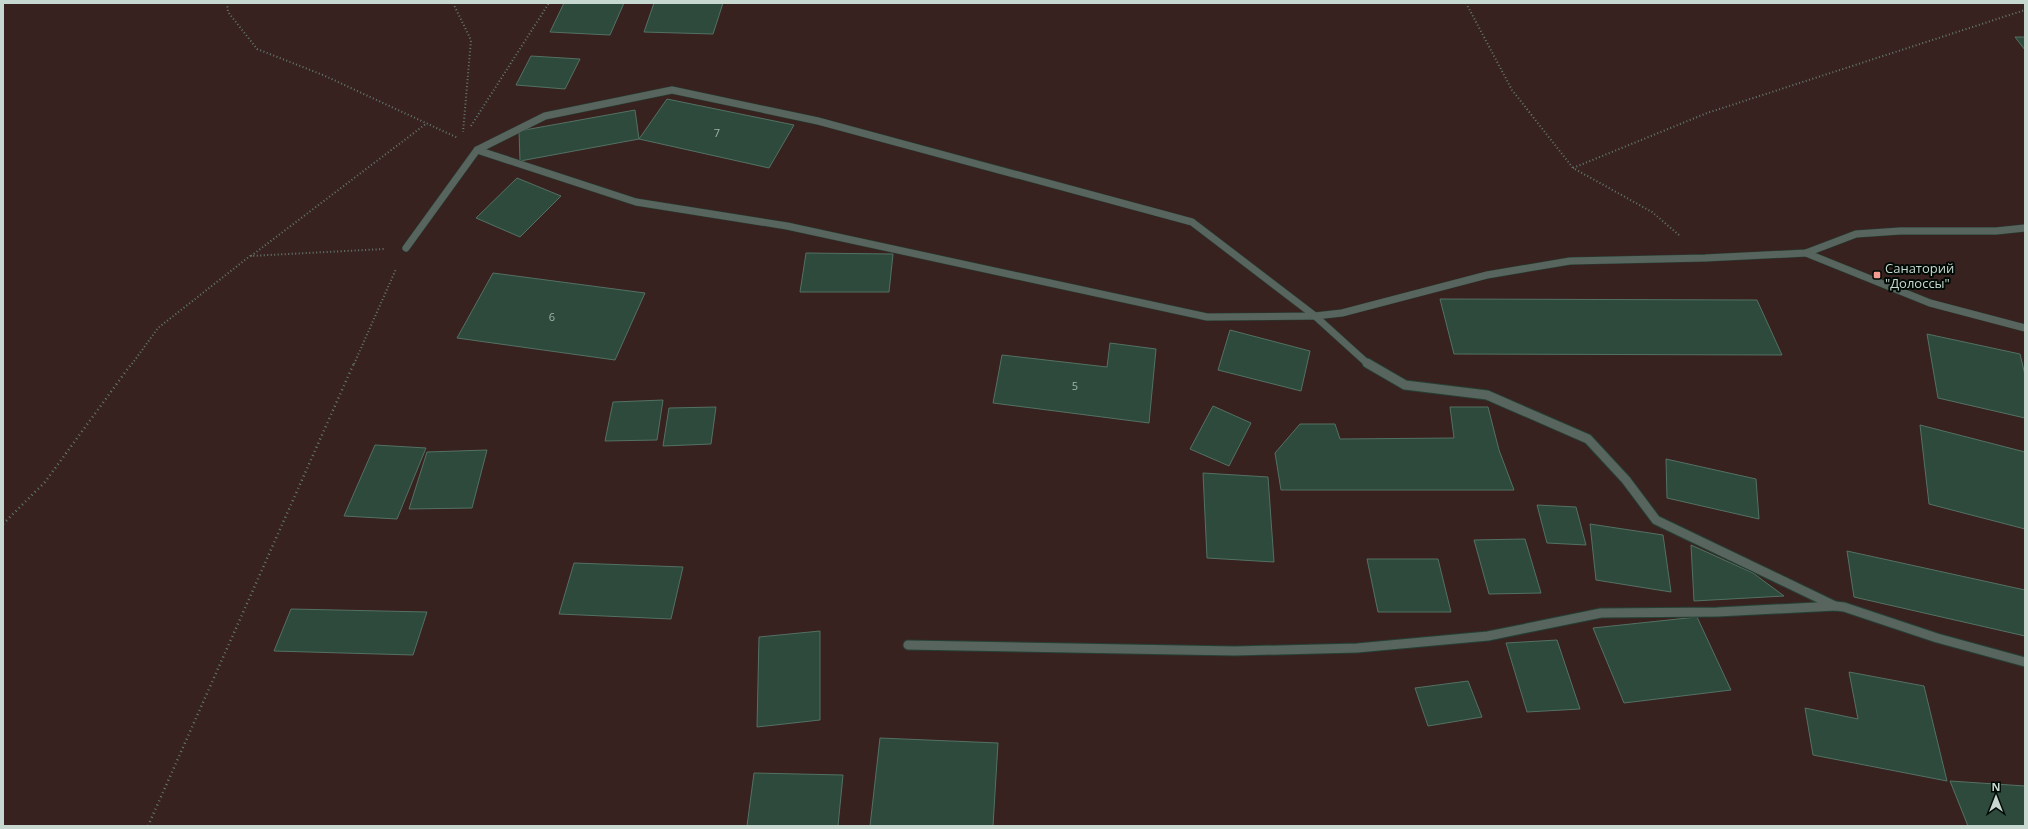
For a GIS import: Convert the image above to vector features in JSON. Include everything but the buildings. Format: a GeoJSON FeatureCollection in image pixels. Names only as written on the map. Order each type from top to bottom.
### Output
{"type":"FeatureCollection","features":[{"type":"Feature","properties":{"kind":"street"},"geometry":{"type":"LineString","coordinates":[[406,248],[477,150],[545,116],[672,90],[818,121],[1192,222],[1315,316],[1370,366],[1404,385],[1487,395],[1588,439],[1626,480],[1656,520],[1835,606]]}},
{"type":"Feature","properties":{"kind":"street"},"geometry":{"type":"LineString","coordinates":[[477,150],[636,202],[787,226],[1207,317],[1315,316],[1342,313],[1487,276],[1570,261],[1705,258],[1806,253],[1856,234],[1900,231],[1996,231],[2025,228]]}},
{"type":"Feature","properties":{"kind":"street"},"geometry":{"type":"LineString","coordinates":[[1806,253],[1930,303],[2025,328]]}},
{"type":"Feature","properties":{"kind":"street"},"geometry":{"type":"LineString","coordinates":[[908,645],[1235,651],[1357,648],[1488,636],[1601,613],[1717,612],[1835,606],[1844,607],[1937,638],[2025,662]]}},
{"type":"Feature","properties":{"kind":"path"},"geometry":{"type":"LineString","coordinates":[[227,3],[228,12],[257,49],[323,75],[462,140],[477,150]]}},
{"type":"Feature","properties":{"kind":"path"},"geometry":{"type":"LineString","coordinates":[[453,3],[471,40],[462,140]]}},
{"type":"Feature","properties":{"kind":"path"},"geometry":{"type":"LineString","coordinates":[[462,140],[549,3]]}},
{"type":"Feature","properties":{"kind":"path"},"geometry":{"type":"LineString","coordinates":[[1466,3],[1512,90],[1573,168],[1652,212],[1705,258]]}},
{"type":"Feature","properties":{"kind":"path"},"geometry":{"type":"LineString","coordinates":[[1573,168],[1707,112],[2025,10]]}},
{"type":"Feature","properties":{"kind":"path"},"geometry":{"type":"LineString","coordinates":[[3,524],[45,482],[158,328],[250,256],[427,123]]}},
{"type":"Feature","properties":{"kind":"path"},"geometry":{"type":"LineString","coordinates":[[148,826],[406,248],[250,256]]}},
{"type":"Feature","properties":{"kind":"shaded area"},"geometry":{"type":"Polygon","coordinates":[[[3,3],[2025,3],[2025,826],[3,826],[3,3]]]}},
{"type":"Feature","properties":{"kind":"place","name":"Санаторий \"Долоссы\""},"geometry":{"type":"Point","coordinates":[1877,275]}}]}
